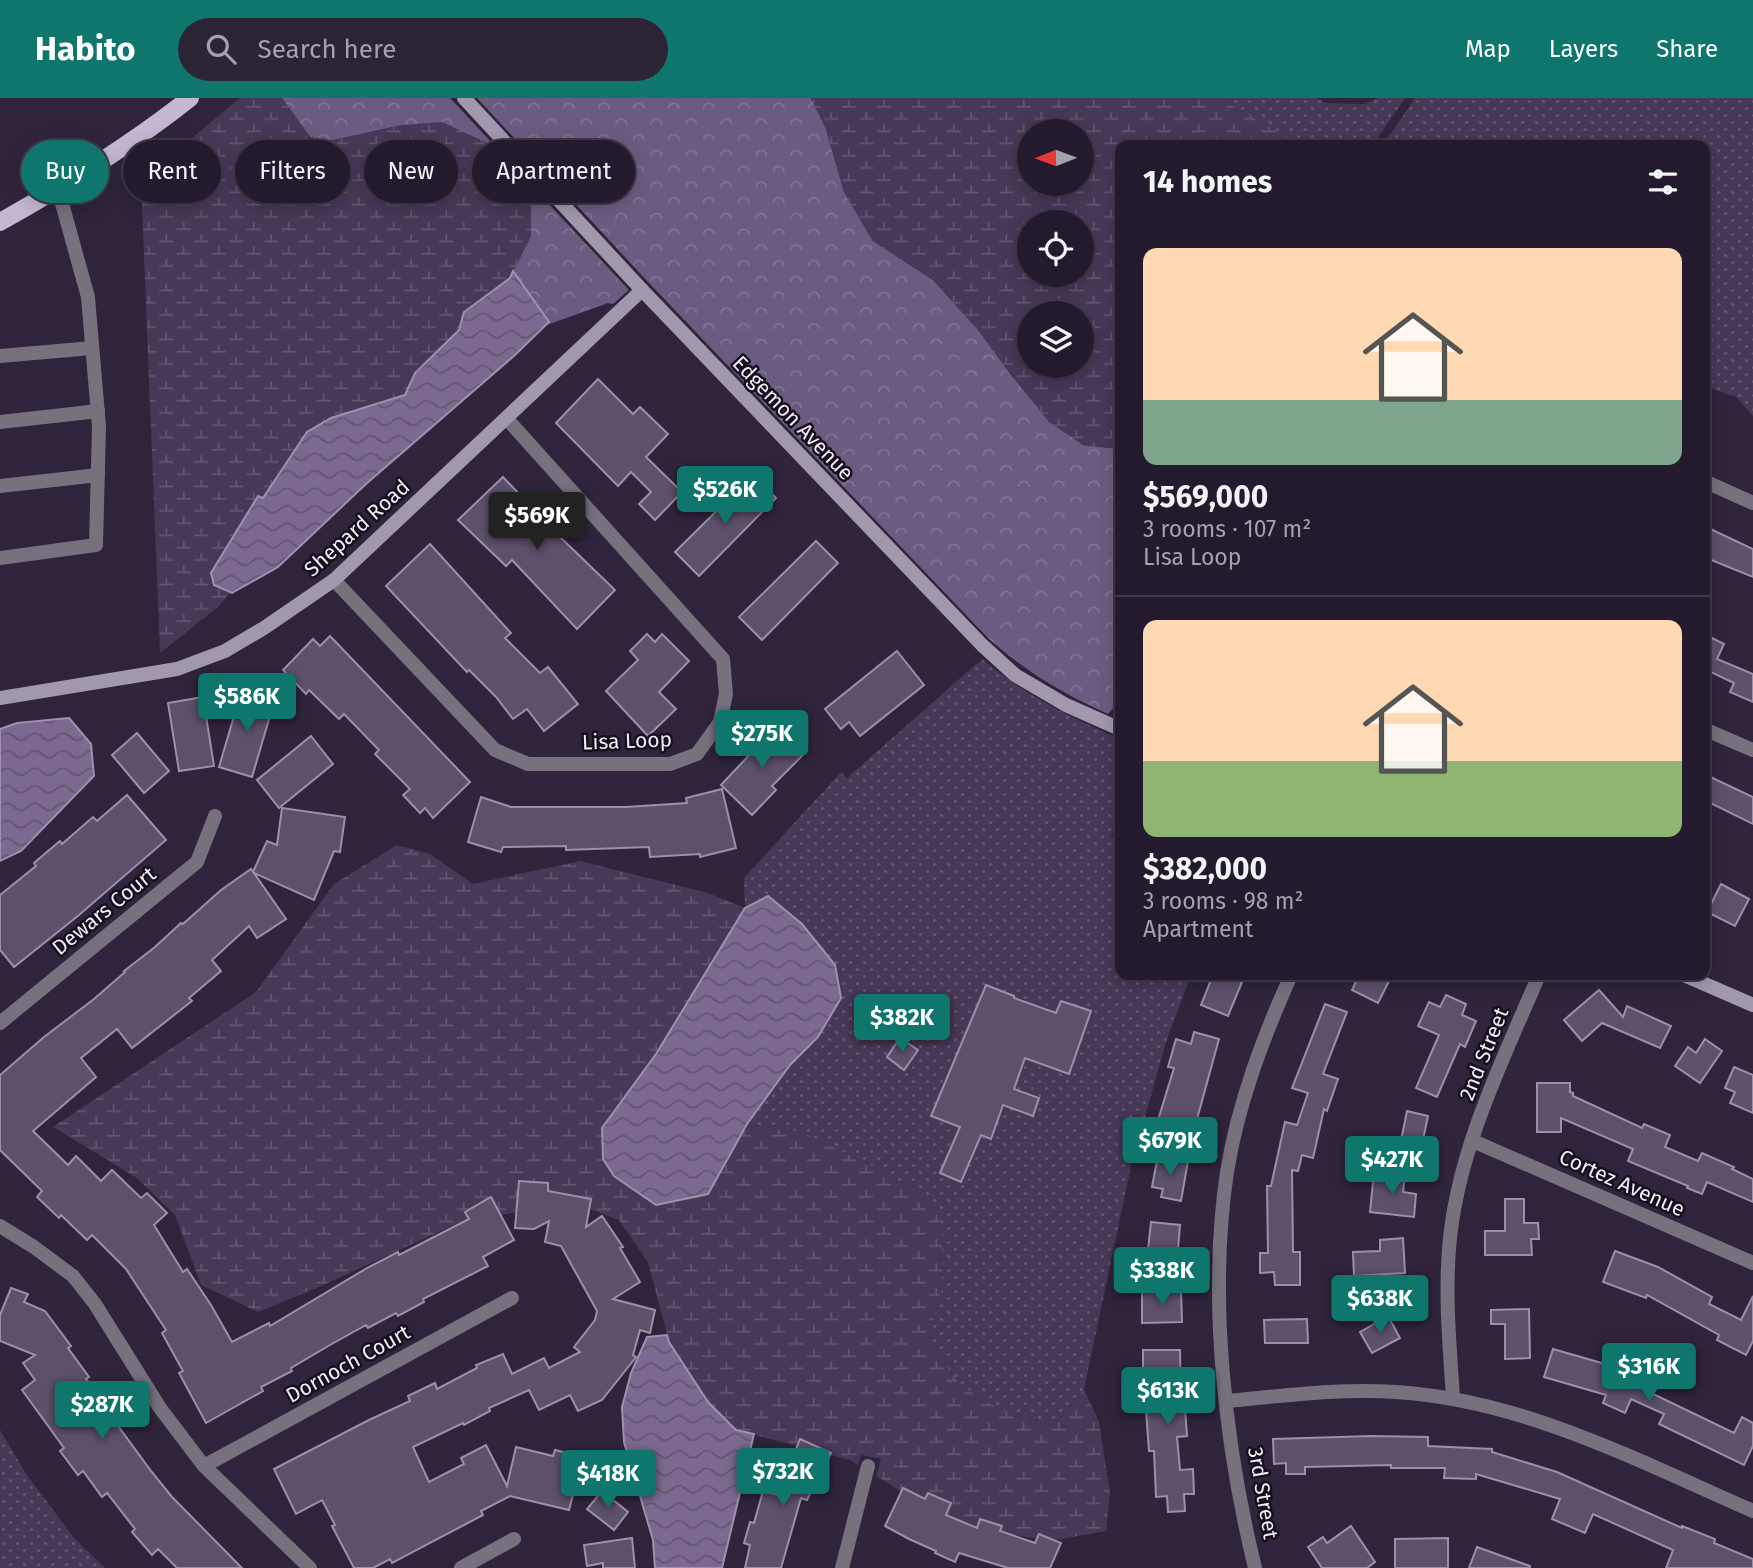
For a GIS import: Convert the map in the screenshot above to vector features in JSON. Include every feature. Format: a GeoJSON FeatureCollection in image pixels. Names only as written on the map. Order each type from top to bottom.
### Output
{"type":"FeatureCollection","features":[{"type":"Feature","properties":{"kind":"main road"},"geometry":{"type":"LineString","coordinates":[[109,155],[190,98]]}},
{"type":"Feature","properties":{"kind":"main road"},"geometry":{"type":"LineString","coordinates":[[0,222],[33,203]]}},
{"type":"Feature","properties":{"kind":"street","name":"Edgemon Avenue"},"geometry":{"type":"LineString","coordinates":[[464,98],[642,290],[982,645],[1025,681],[1066,705],[1115,727]]}},
{"type":"Feature","properties":{"kind":"street"},"geometry":{"type":"LineString","coordinates":[[0,558],[96,545],[98,411],[88,297],[62,203]]}},
{"type":"Feature","properties":{"kind":"street","name":"Shepard Road"},"geometry":{"type":"LineString","coordinates":[[0,698],[177,669],[225,651],[334,580],[642,290]]}},
{"type":"Feature","properties":{"kind":"street"},"geometry":{"type":"LineString","coordinates":[[0,356],[92,348]]}},
{"type":"Feature","properties":{"kind":"street"},"geometry":{"type":"LineString","coordinates":[[0,422],[98,411]]}},
{"type":"Feature","properties":{"kind":"street","name":"Lisa Loop"},"geometry":{"type":"LineString","coordinates":[[334,580],[495,750],[528,764],[670,764],[697,754],[720,722],[726,694],[723,659],[507,419]]}},
{"type":"Feature","properties":{"kind":"street"},"geometry":{"type":"LineString","coordinates":[[0,486],[98,475]]}},
{"type":"Feature","properties":{"kind":"street"},"geometry":{"type":"LineString","coordinates":[[1710,484],[1753,503]]}},
{"type":"Feature","properties":{"kind":"street"},"geometry":{"type":"LineString","coordinates":[[1710,732],[1753,750]]}},
{"type":"Feature","properties":{"kind":"street","name":"Dewars Court"},"geometry":{"type":"LineString","coordinates":[[0,1023],[197,862],[215,816]]}},
{"type":"Feature","properties":{"kind":"street","name":"3rd Street"},"geometry":{"type":"LineString","coordinates":[[1255,1568],[1246,1529],[1226,1401],[1220,1333],[1220,1277],[1227,1172],[1245,1093],[1261,1046],[1289,980]]}},
{"type":"Feature","properties":{"kind":"street","name":"2nd Street"},"geometry":{"type":"LineString","coordinates":[[1453,1399],[1448,1318],[1449,1248],[1458,1189],[1489,1091],[1537,980]]}},
{"type":"Feature","properties":{"kind":"street"},"geometry":{"type":"LineString","coordinates":[[1696,980],[1753,1005]]}},
{"type":"Feature","properties":{"kind":"street","name":"Cortez Avenue"},"geometry":{"type":"LineString","coordinates":[[1473,1141],[1753,1263]]}},
{"type":"Feature","properties":{"kind":"street"},"geometry":{"type":"LineString","coordinates":[[0,1226],[73,1276],[95,1304],[160,1408],[204,1466],[310,1568]]}},
{"type":"Feature","properties":{"kind":"street","name":"Dornoch Court"},"geometry":{"type":"LineString","coordinates":[[204,1466],[512,1298]]}},
{"type":"Feature","properties":{"kind":"street"},"geometry":{"type":"LineString","coordinates":[[1226,1401],[1343,1390],[1397,1392],[1453,1399],[1506,1410],[1562,1428],[1753,1511]]}},
{"type":"Feature","properties":{"kind":"street"},"geometry":{"type":"LineString","coordinates":[[842,1568],[869,1465]]}},
{"type":"Feature","properties":{"kind":"street"},"geometry":{"type":"LineString","coordinates":[[461,1568],[514,1539]]}},
{"type":"Feature","properties":{"kind":"green space"},"geometry":{"type":"Polygon","coordinates":[[[240,98],[282,98],[310,137],[324,140],[235,140],[235,203],[350,203],[350,140],[334,140],[402,125],[442,122],[481,140],[472,140],[472,203],[531,203],[531,236],[510,278],[464,312],[459,329],[415,373],[406,395],[331,418],[282,471],[262,498],[258,496],[214,585],[231,592],[218,607],[160,653],[142,203],[221,203],[221,140],[190,140],[240,98]]]}},
{"type":"Feature","properties":{"kind":"green space"},"geometry":{"type":"Polygon","coordinates":[[[282,98],[450,98],[489,140],[472,140],[472,185],[458,173],[458,140],[419,140],[402,125],[334,140],[310,137],[282,98]]]}},
{"type":"Feature","properties":{"kind":"green space"},"geometry":{"type":"Polygon","coordinates":[[[477,98],[811,98],[826,129],[844,192],[873,241],[933,280],[979,331],[1011,375],[1083,445],[1115,448],[1115,706],[1108,714],[1075,698],[1018,662],[989,639],[575,203],[635,203],[635,140],[516,140],[477,98]]]}},
{"type":"Feature","properties":{"kind":"green space"},"geometry":{"type":"Polygon","coordinates":[[[811,98],[1219,98],[1292,140],[1115,140],[1115,448],[1083,445],[1049,422],[979,331],[933,280],[873,241],[844,192],[826,129],[811,98]]]}},
{"type":"Feature","properties":{"kind":"green space"},"geometry":{"type":"Polygon","coordinates":[[[1219,98],[1317,98],[1325,103],[1365,104],[1378,98],[1405,98],[1376,140],[1292,140],[1219,98]]]}},
{"type":"Feature","properties":{"kind":"green space"},"geometry":{"type":"Polygon","coordinates":[[[1415,98],[1753,98],[1753,416],[1736,397],[1710,388],[1710,140],[1386,140],[1415,98]]]}},
{"type":"Feature","properties":{"kind":"green space"},"geometry":{"type":"Polygon","coordinates":[[[493,203],[548,203],[629,290],[613,304],[608,303],[544,326],[548,322],[513,271],[531,236],[493,203]]]}},
{"type":"Feature","properties":{"kind":"green space"},"geometry":{"type":"Polygon","coordinates":[[[982,659],[1014,684],[1048,704],[1115,737],[1115,825],[1111,837],[1115,839],[1115,980],[1189,980],[1167,1039],[1132,1162],[1084,1389],[1054,1426],[996,1407],[960,1385],[928,1341],[942,1287],[886,1173],[802,1132],[747,1124],[790,1065],[818,1037],[768,896],[745,908],[744,878],[841,772],[847,778],[982,659]]]}},
{"type":"Feature","properties":{"kind":"green space"},"geometry":{"type":"Polygon","coordinates":[[[397,845],[430,854],[473,884],[580,861],[708,893],[745,908],[656,1054],[602,1128],[603,1160],[614,1176],[656,1205],[708,1194],[747,1124],[802,1132],[886,1173],[931,1200],[942,1229],[942,1287],[928,1341],[960,1385],[996,1407],[1054,1426],[1084,1389],[1099,1422],[1110,1493],[1106,1531],[1050,1541],[955,1524],[876,1476],[881,1459],[861,1455],[858,1465],[850,1460],[736,1430],[708,1402],[669,1342],[648,1262],[619,1220],[571,1202],[458,1223],[258,1312],[201,1285],[175,1215],[137,1178],[53,1127],[256,992],[334,884],[397,845]]]}},
{"type":"Feature","properties":{"kind":"green space"},"geometry":{"type":"Polygon","coordinates":[[[0,1430],[25,1472],[73,1537],[105,1568],[0,1568],[0,1430]]]}},
{"type":"Feature","properties":{"kind":"water"},"geometry":{"type":"Polygon","coordinates":[[[513,271],[549,322],[515,355],[366,484],[278,567],[232,593],[214,585],[211,573],[258,496],[263,498],[307,432],[331,418],[405,395],[415,373],[459,330],[464,312],[510,278],[513,271]]]}},
{"type":"Feature","properties":{"kind":"water"},"geometry":{"type":"Polygon","coordinates":[[[69,718],[91,744],[94,776],[21,851],[0,861],[0,729],[17,723],[69,718]]]}},
{"type":"Feature","properties":{"kind":"water"},"geometry":{"type":"Polygon","coordinates":[[[768,896],[802,924],[835,965],[841,998],[818,1037],[790,1065],[747,1124],[708,1194],[656,1205],[614,1176],[603,1159],[602,1128],[656,1054],[745,908],[768,896]]]}},
{"type":"Feature","properties":{"kind":"water"},"geometry":{"type":"Polygon","coordinates":[[[667,1335],[708,1402],[736,1430],[754,1434],[722,1568],[655,1568],[653,1540],[624,1442],[622,1407],[631,1373],[647,1337],[667,1335]]]}},
{"type":"Feature","properties":{"kind":"building"},"geometry":{"type":"Polygon","coordinates":[[[598,379],[633,414],[640,407],[668,434],[646,457],[682,492],[655,520],[639,504],[651,492],[631,472],[618,486],[556,423],[598,379]]]}},
{"type":"Feature","properties":{"kind":"building"},"geometry":{"type":"Polygon","coordinates":[[[753,475],[776,498],[699,576],[675,552],[753,475]]]}},
{"type":"Feature","properties":{"kind":"building"},"geometry":{"type":"Polygon","coordinates":[[[503,477],[615,590],[577,629],[512,560],[506,566],[458,520],[503,477]]]}},
{"type":"Feature","properties":{"kind":"building"},"geometry":{"type":"Polygon","coordinates":[[[1710,529],[1753,549],[1753,577],[1710,559],[1710,529]]]}},
{"type":"Feature","properties":{"kind":"building"},"geometry":{"type":"Polygon","coordinates":[[[816,541],[838,563],[762,640],[739,617],[816,541]]]}},
{"type":"Feature","properties":{"kind":"building"},"geometry":{"type":"Polygon","coordinates":[[[430,544],[511,633],[505,638],[540,673],[548,667],[578,704],[544,731],[527,709],[513,719],[496,697],[469,670],[467,672],[386,586],[430,544]]]}},
{"type":"Feature","properties":{"kind":"building"},"geometry":{"type":"Polygon","coordinates":[[[647,634],[655,642],[662,634],[689,661],[659,692],[676,709],[648,736],[606,691],[638,660],[630,651],[647,634]]]}},
{"type":"Feature","properties":{"kind":"building"},"geometry":{"type":"Polygon","coordinates":[[[330,636],[470,782],[433,818],[425,808],[420,813],[403,795],[410,789],[375,754],[379,750],[344,714],[339,719],[309,690],[306,694],[283,670],[313,639],[320,646],[330,636]]]}},
{"type":"Feature","properties":{"kind":"building"},"geometry":{"type":"Polygon","coordinates":[[[1710,637],[1724,644],[1717,659],[1753,674],[1753,702],[1730,692],[1734,683],[1711,672],[1710,674],[1710,637]]]}},
{"type":"Feature","properties":{"kind":"building"},"geometry":{"type":"Polygon","coordinates":[[[897,651],[924,685],[860,736],[849,722],[841,729],[825,709],[897,651]]]}},
{"type":"Feature","properties":{"kind":"building"},"geometry":{"type":"Polygon","coordinates":[[[242,689],[275,699],[252,777],[219,767],[242,689]]]}},
{"type":"Feature","properties":{"kind":"building"},"geometry":{"type":"Polygon","coordinates":[[[203,697],[214,766],[179,771],[168,703],[203,697]]]}},
{"type":"Feature","properties":{"kind":"building"},"geometry":{"type":"Polygon","coordinates":[[[771,724],[802,756],[772,786],[776,790],[752,815],[721,785],[753,751],[748,746],[771,724]]]}},
{"type":"Feature","properties":{"kind":"building"},"geometry":{"type":"Polygon","coordinates":[[[137,733],[169,771],[144,793],[112,755],[137,733]]]}},
{"type":"Feature","properties":{"kind":"building"},"geometry":{"type":"Polygon","coordinates":[[[311,736],[333,764],[279,808],[257,780],[311,736]]]}},
{"type":"Feature","properties":{"kind":"building"},"geometry":{"type":"Polygon","coordinates":[[[1710,777],[1753,797],[1753,824],[1710,803],[1710,777]]]}},
{"type":"Feature","properties":{"kind":"building"},"geometry":{"type":"Polygon","coordinates":[[[722,789],[736,848],[700,857],[700,854],[650,857],[649,847],[566,850],[566,846],[503,847],[501,852],[468,842],[481,797],[511,807],[626,807],[687,803],[686,798],[722,789]]]}},
{"type":"Feature","properties":{"kind":"building"},"geometry":{"type":"Polygon","coordinates":[[[127,795],[166,840],[14,967],[0,950],[0,895],[36,866],[34,863],[60,841],[62,844],[93,817],[97,821],[127,795]]]}},
{"type":"Feature","properties":{"kind":"building"},"geometry":{"type":"Polygon","coordinates":[[[282,808],[345,817],[340,852],[334,851],[314,900],[254,873],[286,919],[257,938],[249,926],[212,960],[221,971],[189,998],[192,1001],[132,1048],[117,1029],[81,1058],[96,1077],[33,1131],[68,1165],[76,1156],[101,1181],[112,1170],[141,1198],[147,1193],[167,1213],[154,1225],[183,1272],[187,1269],[211,1305],[232,1342],[269,1323],[270,1326],[367,1268],[398,1252],[399,1255],[469,1219],[465,1212],[491,1197],[514,1240],[483,1257],[488,1266],[423,1299],[424,1302],[398,1316],[396,1313],[368,1328],[366,1325],[330,1345],[291,1368],[292,1371],[261,1387],[263,1391],[206,1423],[179,1373],[183,1371],[162,1333],[166,1330],[126,1269],[92,1235],[87,1240],[61,1215],[59,1218],[37,1197],[42,1191],[0,1150],[0,1075],[221,890],[251,869],[253,872],[267,841],[277,845],[282,808]]]}},
{"type":"Feature","properties":{"kind":"building"},"geometry":{"type":"Polygon","coordinates":[[[1721,884],[1749,899],[1735,926],[1710,914],[1710,906],[1721,884]]]}},
{"type":"Feature","properties":{"kind":"building"},"geometry":{"type":"Polygon","coordinates":[[[1211,980],[1242,982],[1228,1016],[1201,1005],[1211,980]]]}},
{"type":"Feature","properties":{"kind":"building"},"geometry":{"type":"Polygon","coordinates":[[[1357,980],[1390,980],[1378,1003],[1352,990],[1357,980]]]}},
{"type":"Feature","properties":{"kind":"building"},"geometry":{"type":"Polygon","coordinates":[[[986,985],[1056,1013],[1061,1001],[1091,1011],[1069,1074],[1025,1058],[1014,1089],[1039,1098],[1033,1116],[1003,1105],[991,1139],[981,1135],[961,1182],[940,1173],[960,1127],[931,1116],[986,985]]]}},
{"type":"Feature","properties":{"kind":"building"},"geometry":{"type":"Polygon","coordinates":[[[1599,990],[1623,1017],[1627,1006],[1671,1026],[1660,1048],[1602,1023],[1582,1041],[1564,1020],[1599,990]]]}},
{"type":"Feature","properties":{"kind":"building"},"geometry":{"type":"Polygon","coordinates":[[[1446,995],[1466,1004],[1462,1015],[1476,1021],[1465,1047],[1460,1044],[1437,1097],[1416,1088],[1439,1035],[1418,1026],[1429,1002],[1440,1007],[1446,995]]]}},
{"type":"Feature","properties":{"kind":"building"},"geometry":{"type":"Polygon","coordinates":[[[1325,1004],[1347,1012],[1323,1074],[1338,1079],[1327,1111],[1324,1109],[1313,1158],[1302,1155],[1298,1171],[1292,1170],[1293,1252],[1300,1252],[1300,1285],[1275,1285],[1274,1272],[1260,1273],[1260,1253],[1268,1253],[1267,1186],[1271,1186],[1285,1122],[1297,1125],[1308,1093],[1292,1088],[1325,1004]]]}},
{"type":"Feature","properties":{"kind":"building"},"geometry":{"type":"Polygon","coordinates":[[[1194,1032],[1219,1039],[1194,1130],[1158,1120],[1174,1068],[1168,1067],[1176,1039],[1191,1044],[1194,1032]]]}},
{"type":"Feature","properties":{"kind":"building"},"geometry":{"type":"Polygon","coordinates":[[[900,1038],[918,1050],[904,1070],[887,1057],[900,1038]]]}},
{"type":"Feature","properties":{"kind":"building"},"geometry":{"type":"Polygon","coordinates":[[[1705,1039],[1722,1051],[1700,1083],[1675,1066],[1688,1047],[1696,1053],[1705,1039]]]}},
{"type":"Feature","properties":{"kind":"building"},"geometry":{"type":"Polygon","coordinates":[[[1734,1067],[1753,1075],[1753,1113],[1730,1103],[1735,1092],[1725,1088],[1734,1067]]]}},
{"type":"Feature","properties":{"kind":"building"},"geometry":{"type":"Polygon","coordinates":[[[1537,1083],[1570,1083],[1573,1096],[1642,1128],[1644,1124],[1670,1135],[1665,1147],[1698,1161],[1702,1153],[1734,1167],[1732,1169],[1753,1179],[1753,1202],[1707,1182],[1702,1194],[1687,1188],[1688,1186],[1628,1161],[1633,1149],[1561,1118],[1561,1132],[1537,1132],[1537,1083]]]}},
{"type":"Feature","properties":{"kind":"building"},"geometry":{"type":"Polygon","coordinates":[[[1407,1111],[1428,1116],[1418,1164],[1397,1160],[1407,1111]]]}},
{"type":"Feature","properties":{"kind":"building"},"geometry":{"type":"Polygon","coordinates":[[[1158,1155],[1188,1161],[1181,1201],[1161,1197],[1163,1189],[1152,1187],[1158,1155]]]}},
{"type":"Feature","properties":{"kind":"building"},"geometry":{"type":"Polygon","coordinates":[[[1374,1172],[1405,1176],[1403,1192],[1416,1194],[1414,1217],[1370,1212],[1374,1172]]]}},
{"type":"Feature","properties":{"kind":"building"},"geometry":{"type":"Polygon","coordinates":[[[519,1181],[548,1183],[548,1191],[591,1199],[586,1227],[602,1216],[623,1247],[620,1248],[640,1282],[613,1299],[655,1310],[650,1333],[640,1330],[633,1355],[636,1357],[602,1400],[578,1411],[570,1395],[539,1410],[529,1390],[489,1408],[490,1411],[464,1425],[463,1423],[413,1447],[429,1482],[464,1464],[461,1458],[486,1445],[507,1486],[516,1447],[553,1456],[555,1450],[583,1457],[569,1510],[510,1496],[481,1511],[483,1515],[392,1563],[390,1559],[373,1568],[354,1568],[322,1500],[296,1514],[274,1469],[410,1401],[408,1396],[435,1383],[437,1389],[477,1368],[476,1365],[503,1354],[512,1374],[544,1358],[549,1368],[580,1352],[574,1347],[595,1320],[597,1311],[561,1246],[545,1242],[549,1221],[534,1229],[515,1228],[519,1181]]]}},
{"type":"Feature","properties":{"kind":"building"},"geometry":{"type":"Polygon","coordinates":[[[1505,1199],[1524,1199],[1524,1223],[1538,1223],[1539,1239],[1531,1239],[1532,1255],[1485,1255],[1485,1231],[1505,1231],[1505,1199]]]}},
{"type":"Feature","properties":{"kind":"building"},"geometry":{"type":"Polygon","coordinates":[[[1151,1222],[1180,1225],[1177,1262],[1147,1259],[1151,1222]]]}},
{"type":"Feature","properties":{"kind":"building"},"geometry":{"type":"Polygon","coordinates":[[[1403,1238],[1405,1273],[1354,1276],[1353,1252],[1380,1251],[1380,1240],[1403,1238]]]}},
{"type":"Feature","properties":{"kind":"building"},"geometry":{"type":"Polygon","coordinates":[[[1615,1251],[1658,1267],[1712,1297],[1709,1304],[1741,1320],[1753,1296],[1753,1341],[1746,1355],[1717,1340],[1719,1335],[1647,1295],[1646,1298],[1603,1282],[1615,1251]]]}},
{"type":"Feature","properties":{"kind":"building"},"geometry":{"type":"Polygon","coordinates":[[[11,1288],[28,1294],[24,1302],[45,1311],[71,1346],[68,1348],[89,1377],[86,1379],[107,1407],[105,1408],[151,1471],[172,1497],[242,1568],[177,1568],[158,1549],[152,1555],[132,1532],[135,1529],[107,1493],[102,1497],[83,1471],[78,1475],[60,1451],[64,1448],[22,1390],[35,1380],[23,1363],[35,1355],[0,1341],[0,1315],[11,1288]]]}},
{"type":"Feature","properties":{"kind":"building"},"geometry":{"type":"Polygon","coordinates":[[[1181,1290],[1182,1322],[1142,1323],[1142,1291],[1181,1290]]]}},
{"type":"Feature","properties":{"kind":"building"},"geometry":{"type":"Polygon","coordinates":[[[1529,1309],[1530,1358],[1505,1359],[1505,1324],[1491,1324],[1491,1310],[1529,1309]]]}},
{"type":"Feature","properties":{"kind":"building"},"geometry":{"type":"Polygon","coordinates":[[[1388,1316],[1400,1338],[1372,1353],[1360,1332],[1388,1316]]]}},
{"type":"Feature","properties":{"kind":"building"},"geometry":{"type":"Polygon","coordinates":[[[1307,1319],[1308,1343],[1265,1343],[1264,1320],[1307,1319]]]}},
{"type":"Feature","properties":{"kind":"building"},"geometry":{"type":"Polygon","coordinates":[[[1553,1349],[1619,1368],[1620,1366],[1654,1382],[1649,1392],[1734,1433],[1742,1417],[1753,1423],[1753,1446],[1744,1465],[1659,1424],[1664,1414],[1631,1399],[1625,1413],[1603,1403],[1606,1395],[1544,1377],[1553,1349]]]}},
{"type":"Feature","properties":{"kind":"building"},"geometry":{"type":"Polygon","coordinates":[[[1143,1350],[1180,1350],[1181,1408],[1185,1407],[1187,1436],[1177,1437],[1180,1470],[1193,1469],[1194,1494],[1184,1494],[1185,1511],[1168,1512],[1167,1496],[1156,1497],[1154,1451],[1149,1451],[1146,1410],[1156,1409],[1155,1378],[1143,1378],[1143,1350]]]}},
{"type":"Feature","properties":{"kind":"building"},"geometry":{"type":"Polygon","coordinates":[[[1428,1437],[1428,1446],[1492,1449],[1492,1452],[1557,1472],[1682,1528],[1715,1539],[1714,1543],[1753,1559],[1753,1568],[1666,1568],[1673,1550],[1593,1514],[1585,1533],[1552,1519],[1560,1499],[1476,1474],[1476,1479],[1444,1478],[1445,1468],[1391,1468],[1391,1465],[1305,1467],[1305,1474],[1286,1474],[1286,1463],[1274,1464],[1273,1439],[1428,1437]]]}},
{"type":"Feature","properties":{"kind":"building"},"geometry":{"type":"Polygon","coordinates":[[[800,1439],[831,1453],[807,1500],[801,1498],[781,1568],[745,1568],[750,1545],[744,1543],[750,1522],[754,1523],[763,1491],[778,1495],[800,1439]]]}},
{"type":"Feature","properties":{"kind":"building"},"geometry":{"type":"Polygon","coordinates":[[[903,1488],[925,1499],[928,1493],[951,1503],[946,1515],[977,1528],[980,1519],[1002,1526],[1000,1531],[1035,1543],[1039,1534],[1061,1543],[1050,1568],[1008,1568],[959,1553],[955,1562],[885,1526],[903,1488]]]}},
{"type":"Feature","properties":{"kind":"building"},"geometry":{"type":"Polygon","coordinates":[[[602,1491],[628,1512],[614,1530],[587,1509],[602,1491]]]}},
{"type":"Feature","properties":{"kind":"building"},"geometry":{"type":"Polygon","coordinates":[[[1351,1526],[1375,1562],[1367,1568],[1322,1568],[1308,1547],[1323,1537],[1327,1543],[1351,1526]]]}},
{"type":"Feature","properties":{"kind":"building"},"geometry":{"type":"Polygon","coordinates":[[[632,1538],[635,1568],[603,1568],[603,1563],[587,1566],[584,1545],[632,1538]]]}},
{"type":"Feature","properties":{"kind":"building"},"geometry":{"type":"Polygon","coordinates":[[[1448,1538],[1448,1568],[1395,1568],[1395,1539],[1448,1538]]]}},
{"type":"Feature","properties":{"kind":"building"},"geometry":{"type":"Polygon","coordinates":[[[1477,1547],[1530,1566],[1530,1568],[1469,1568],[1477,1547]]]}}]}
